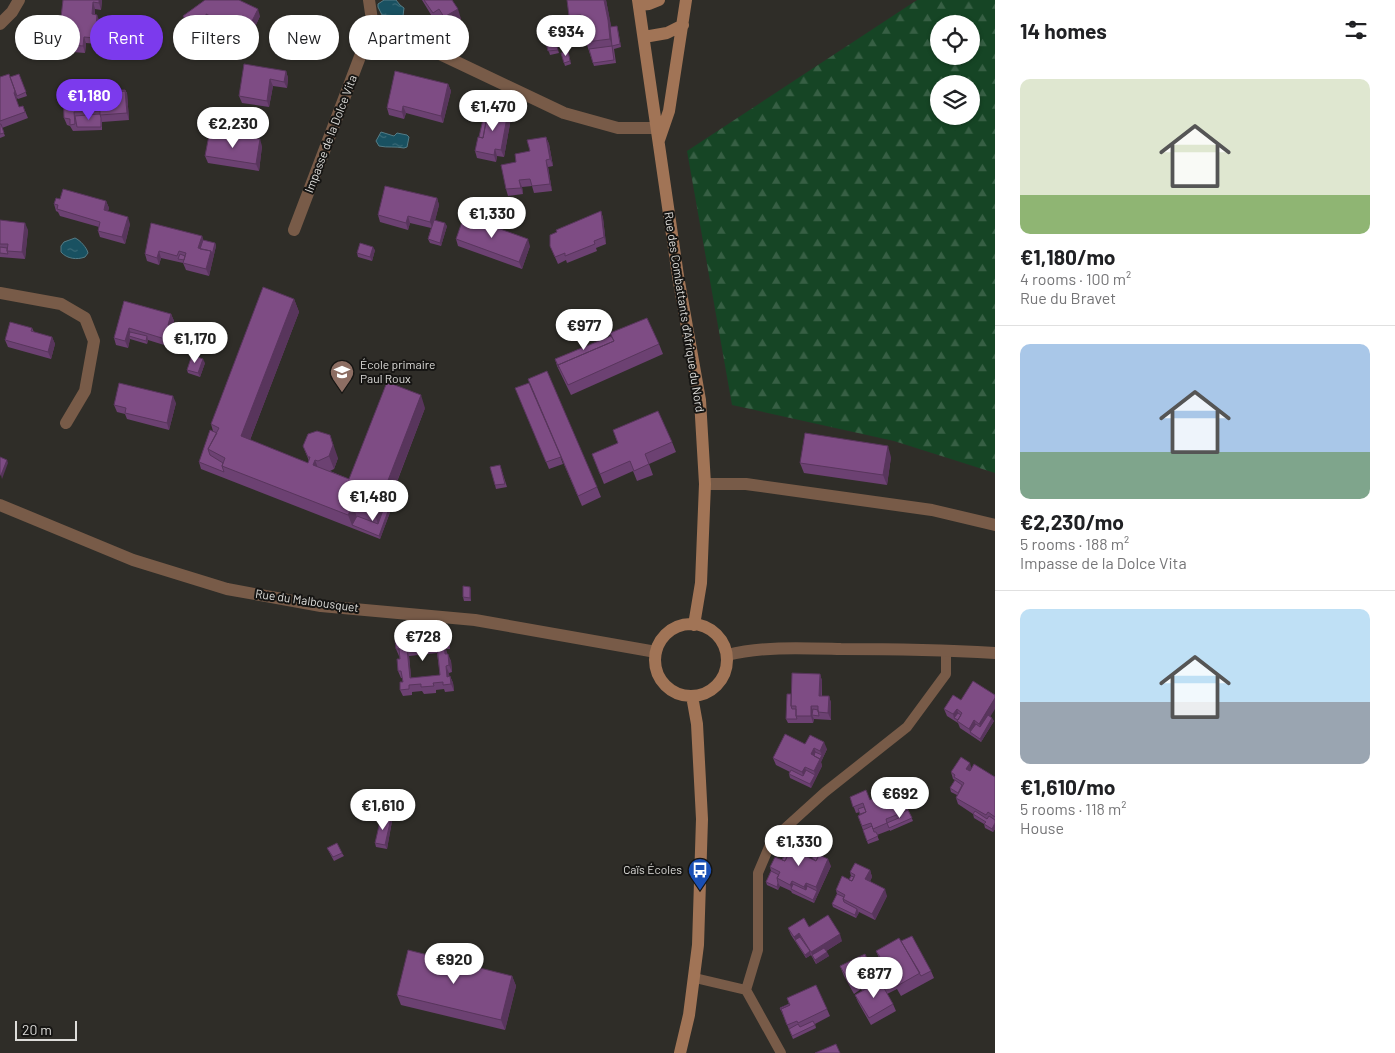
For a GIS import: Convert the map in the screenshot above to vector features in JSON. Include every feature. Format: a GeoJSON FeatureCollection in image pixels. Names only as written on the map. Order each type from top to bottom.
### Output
{"type":"FeatureCollection","features":[{"type":"Feature","properties":{"kind":"main road"},"geometry":{"type":"LineString","coordinates":[[639,2],[649,4],[659,0]]}},
{"type":"Feature","properties":{"kind":"main road"},"geometry":{"type":"LineString","coordinates":[[658,142],[668,110],[686,0]]}},
{"type":"Feature","properties":{"kind":"main road","name":"Rue des Combattants d'Afrique du Nord"},"geometry":{"type":"LineString","coordinates":[[639,2],[678,276],[700,400],[705,484],[701,583],[694,624]]}},
{"type":"Feature","properties":{"kind":"main road"},"geometry":{"type":"LineString","coordinates":[[644,37],[667,33],[683,25]]}},
{"type":"Feature","properties":{"kind":"main road"},"geometry":{"type":"LineString","coordinates":[[694,624],[704,627],[720,638],[727,655],[727,664],[720,681],[713,689],[703,694],[681,695],[671,691],[657,673],[655,663],[656,652],[660,641],[667,633],[675,628],[694,624]]}},
{"type":"Feature","properties":{"kind":"main road"},"geometry":{"type":"LineString","coordinates":[[680,1053],[689,1015],[698,945],[702,819],[697,724],[692,696]]}},
{"type":"Feature","properties":{"kind":"street"},"geometry":{"type":"LineString","coordinates":[[0,24],[12,12],[20,0]]}},
{"type":"Feature","properties":{"kind":"street"},"geometry":{"type":"LineString","coordinates":[[369,0],[371,15]]}},
{"type":"Feature","properties":{"kind":"street","name":"Impasse de la Dolce Vita"},"geometry":{"type":"LineString","coordinates":[[294,230],[359,60]]}},
{"type":"Feature","properties":{"kind":"street"},"geometry":{"type":"LineString","coordinates":[[452,60],[564,113],[618,128],[656,128]]}},
{"type":"Feature","properties":{"kind":"street"},"geometry":{"type":"LineString","coordinates":[[0,293],[61,304],[85,318],[94,341],[85,391],[66,423]]}},
{"type":"Feature","properties":{"kind":"street"},"geometry":{"type":"LineString","coordinates":[[705,484],[746,484],[932,510],[995,525]]}},
{"type":"Feature","properties":{"kind":"street","name":"Rue du Malbousquet"},"geometry":{"type":"LineString","coordinates":[[0,505],[134,560],[228,589],[321,606],[475,620],[656,652]]}},
{"type":"Feature","properties":{"kind":"street"},"geometry":{"type":"LineString","coordinates":[[727,655],[744,651],[776,648],[946,650],[995,653]]}},
{"type":"Feature","properties":{"kind":"lane"},"geometry":{"type":"LineString","coordinates":[[770,1053],[779,1049],[746,990],[758,950],[758,873],[772,840],[826,792],[907,727],[946,674],[946,650]]}},
{"type":"Feature","properties":{"kind":"lane"},"geometry":{"type":"LineString","coordinates":[[695,978],[746,990]]}},
{"type":"Feature","properties":{"kind":"green space"},"geometry":{"type":"Polygon","coordinates":[[[917,0],[995,0],[995,473],[894,441],[732,405],[687,151],[917,0]]]}},
{"type":"Feature","properties":{"kind":"water"},"geometry":{"type":"Polygon","coordinates":[[[384,0],[396,0],[404,8],[403,15],[382,15],[378,4],[384,0]]]}},
{"type":"Feature","properties":{"kind":"water"},"geometry":{"type":"Polygon","coordinates":[[[381,132],[394,136],[397,133],[407,135],[409,137],[407,147],[379,146],[376,141],[381,132]]]}},
{"type":"Feature","properties":{"kind":"water"},"geometry":{"type":"Polygon","coordinates":[[[75,238],[86,249],[88,253],[85,257],[72,258],[61,252],[61,246],[64,242],[75,238]]]}},
{"type":"Feature","properties":{"kind":"building"},"geometry":{"type":"Polygon","coordinates":[[[63,0],[99,0],[99,3],[93,2],[92,14],[97,15],[90,15],[90,38],[84,37],[83,46],[80,46],[80,15],[61,15],[63,0]]]}},
{"type":"Feature","properties":{"kind":"building"},"geometry":{"type":"Polygon","coordinates":[[[205,0],[239,0],[258,9],[255,15],[184,15],[205,0]]]}},
{"type":"Feature","properties":{"kind":"building"},"geometry":{"type":"Polygon","coordinates":[[[424,0],[452,0],[458,9],[448,15],[443,15],[439,9],[433,13],[424,0]]]}},
{"type":"Feature","properties":{"kind":"building"},"geometry":{"type":"Polygon","coordinates":[[[567,0],[604,0],[610,39],[586,42],[581,15],[569,16],[567,0]]]}},
{"type":"Feature","properties":{"kind":"building"},"geometry":{"type":"Polygon","coordinates":[[[617,26],[620,44],[612,46],[610,27],[617,26]]]}},
{"type":"Feature","properties":{"kind":"building"},"geometry":{"type":"Polygon","coordinates":[[[553,33],[558,50],[548,51],[544,35],[553,33]]]}},
{"type":"Feature","properties":{"kind":"building"},"geometry":{"type":"Polygon","coordinates":[[[612,46],[614,60],[593,63],[589,49],[612,46]]]}},
{"type":"Feature","properties":{"kind":"building"},"geometry":{"type":"Polygon","coordinates":[[[568,51],[570,61],[564,63],[561,53],[568,51]]]}},
{"type":"Feature","properties":{"kind":"building"},"geometry":{"type":"Polygon","coordinates":[[[244,64],[286,71],[284,82],[270,79],[267,101],[239,96],[244,64]]]}},
{"type":"Feature","properties":{"kind":"building"},"geometry":{"type":"Polygon","coordinates":[[[395,71],[448,84],[441,116],[403,106],[402,112],[387,108],[395,71]]]}},
{"type":"Feature","properties":{"kind":"building"},"geometry":{"type":"Polygon","coordinates":[[[9,74],[19,107],[23,106],[25,112],[0,121],[0,77],[9,74]]]}},
{"type":"Feature","properties":{"kind":"building"},"geometry":{"type":"Polygon","coordinates":[[[19,74],[26,92],[17,96],[10,77],[19,74]]]}},
{"type":"Feature","properties":{"kind":"building"},"geometry":{"type":"Polygon","coordinates":[[[97,86],[97,93],[125,91],[127,113],[100,115],[100,111],[74,112],[75,124],[70,125],[70,119],[64,118],[63,88],[97,86]]]}},
{"type":"Feature","properties":{"kind":"building"},"geometry":{"type":"Polygon","coordinates":[[[125,90],[126,95],[125,91],[98,93],[98,91],[125,90]]]}},
{"type":"Feature","properties":{"kind":"building"},"geometry":{"type":"Polygon","coordinates":[[[489,107],[508,112],[501,150],[495,149],[494,155],[475,151],[478,137],[483,138],[489,107]]]}},
{"type":"Feature","properties":{"kind":"building"},"geometry":{"type":"Polygon","coordinates":[[[485,110],[488,110],[483,138],[479,137],[485,110]]]}},
{"type":"Feature","properties":{"kind":"building"},"geometry":{"type":"Polygon","coordinates":[[[100,114],[101,127],[77,127],[75,116],[100,114]]]}},
{"type":"Feature","properties":{"kind":"building"},"geometry":{"type":"Polygon","coordinates":[[[0,124],[4,133],[0,134],[0,124]]]}},
{"type":"Feature","properties":{"kind":"building"},"geometry":{"type":"Polygon","coordinates":[[[209,135],[238,139],[238,136],[260,139],[256,164],[205,156],[209,135]]]}},
{"type":"Feature","properties":{"kind":"building"},"geometry":{"type":"Polygon","coordinates":[[[546,137],[550,159],[546,160],[550,184],[532,186],[530,179],[519,180],[521,188],[506,189],[501,165],[516,162],[515,154],[530,151],[527,140],[546,137]]]}},
{"type":"Feature","properties":{"kind":"building"},"geometry":{"type":"Polygon","coordinates":[[[385,186],[437,198],[430,222],[408,216],[406,223],[378,215],[385,186]]]}},
{"type":"Feature","properties":{"kind":"building"},"geometry":{"type":"Polygon","coordinates":[[[63,189],[106,201],[104,210],[128,217],[122,237],[98,231],[100,222],[57,209],[58,205],[54,204],[56,198],[60,199],[63,189]]]}},
{"type":"Feature","properties":{"kind":"building"},"geometry":{"type":"Polygon","coordinates":[[[601,211],[604,237],[594,241],[595,244],[565,256],[565,253],[555,257],[550,246],[550,235],[557,232],[556,230],[601,211]]]}},
{"type":"Feature","properties":{"kind":"building"},"geometry":{"type":"Polygon","coordinates":[[[464,216],[528,239],[519,262],[456,239],[464,216]]]}},
{"type":"Feature","properties":{"kind":"building"},"geometry":{"type":"Polygon","coordinates":[[[0,220],[25,223],[22,252],[7,251],[8,244],[0,244],[0,220]]]}},
{"type":"Feature","properties":{"kind":"building"},"geometry":{"type":"Polygon","coordinates":[[[434,220],[445,223],[440,243],[428,239],[434,220]]]}},
{"type":"Feature","properties":{"kind":"building"},"geometry":{"type":"Polygon","coordinates":[[[151,223],[202,236],[198,248],[211,251],[206,269],[183,263],[186,253],[179,251],[177,256],[159,251],[157,258],[145,254],[151,223]]]}},
{"type":"Feature","properties":{"kind":"building"},"geometry":{"type":"Polygon","coordinates":[[[203,240],[215,243],[212,255],[211,251],[200,249],[203,240]]]}},
{"type":"Feature","properties":{"kind":"building"},"geometry":{"type":"Polygon","coordinates":[[[360,243],[373,247],[370,257],[357,253],[360,243]]]}},
{"type":"Feature","properties":{"kind":"building"},"geometry":{"type":"Polygon","coordinates":[[[0,247],[7,248],[8,254],[0,253],[0,247]]]}},
{"type":"Feature","properties":{"kind":"building"},"geometry":{"type":"Polygon","coordinates":[[[180,254],[185,256],[184,260],[178,259],[180,254]]]}},
{"type":"Feature","properties":{"kind":"building"},"geometry":{"type":"Polygon","coordinates":[[[263,287],[294,299],[241,436],[308,463],[310,457],[308,457],[303,446],[308,434],[317,431],[330,435],[333,445],[329,456],[318,461],[315,460],[313,465],[349,479],[387,382],[421,395],[375,514],[353,506],[348,515],[222,466],[225,458],[208,449],[219,428],[211,424],[263,287]]]}},
{"type":"Feature","properties":{"kind":"building"},"geometry":{"type":"Polygon","coordinates":[[[124,301],[171,314],[168,325],[174,327],[173,330],[177,331],[176,335],[167,333],[165,339],[129,328],[125,341],[114,338],[124,301]]]}},
{"type":"Feature","properties":{"kind":"building"},"geometry":{"type":"Polygon","coordinates":[[[647,318],[659,344],[568,385],[558,365],[614,341],[610,333],[647,318]]]}},
{"type":"Feature","properties":{"kind":"building"},"geometry":{"type":"Polygon","coordinates":[[[10,322],[32,328],[31,331],[52,337],[48,352],[5,340],[10,322]]]}},
{"type":"Feature","properties":{"kind":"building"},"geometry":{"type":"Polygon","coordinates":[[[130,332],[147,336],[146,341],[129,336],[130,332]]]}},
{"type":"Feature","properties":{"kind":"building"},"geometry":{"type":"Polygon","coordinates":[[[168,336],[177,339],[176,345],[166,343],[168,336]]]}},
{"type":"Feature","properties":{"kind":"building"},"geometry":{"type":"Polygon","coordinates":[[[611,336],[614,341],[558,365],[559,368],[555,359],[611,336]]]}},
{"type":"Feature","properties":{"kind":"building"},"geometry":{"type":"Polygon","coordinates":[[[192,355],[203,359],[198,373],[187,370],[192,355]]]}},
{"type":"Feature","properties":{"kind":"building"},"geometry":{"type":"Polygon","coordinates":[[[547,371],[597,487],[578,496],[528,379],[547,371]]]}},
{"type":"Feature","properties":{"kind":"building"},"geometry":{"type":"Polygon","coordinates":[[[119,383],[173,396],[167,423],[125,413],[126,408],[114,405],[119,383]]]}},
{"type":"Feature","properties":{"kind":"building"},"geometry":{"type":"Polygon","coordinates":[[[529,383],[561,457],[546,462],[515,388],[529,383]]]}},
{"type":"Feature","properties":{"kind":"building"},"geometry":{"type":"Polygon","coordinates":[[[658,411],[672,442],[645,454],[649,464],[634,471],[630,461],[600,474],[592,454],[618,443],[613,430],[658,411]]]}},
{"type":"Feature","properties":{"kind":"building"},"geometry":{"type":"Polygon","coordinates":[[[210,430],[217,433],[208,449],[210,455],[223,463],[224,472],[199,462],[210,430]]]}},
{"type":"Feature","properties":{"kind":"building"},"geometry":{"type":"Polygon","coordinates":[[[805,433],[888,446],[883,475],[800,463],[805,433]]]}},
{"type":"Feature","properties":{"kind":"building"},"geometry":{"type":"Polygon","coordinates":[[[0,457],[7,460],[1,475],[0,475],[0,457]]]}},
{"type":"Feature","properties":{"kind":"building"},"geometry":{"type":"Polygon","coordinates":[[[500,465],[505,484],[495,485],[490,467],[500,465]]]}},
{"type":"Feature","properties":{"kind":"building"},"geometry":{"type":"Polygon","coordinates":[[[386,502],[391,503],[379,536],[352,525],[357,516],[378,524],[386,502]]]}},
{"type":"Feature","properties":{"kind":"building"},"geometry":{"type":"Polygon","coordinates":[[[463,586],[470,587],[470,598],[463,597],[463,586]]]}},
{"type":"Feature","properties":{"kind":"building"},"geometry":{"type":"Polygon","coordinates":[[[446,634],[447,642],[444,642],[445,654],[448,654],[449,665],[446,666],[447,677],[450,676],[451,684],[443,685],[443,682],[433,683],[434,686],[421,687],[421,684],[409,685],[409,689],[400,690],[400,682],[403,682],[401,671],[398,671],[397,659],[400,659],[399,649],[396,649],[395,640],[405,639],[406,642],[427,636],[427,639],[439,638],[439,635],[446,634]],[[437,646],[407,649],[410,678],[440,675],[437,646]]]}},
{"type":"Feature","properties":{"kind":"building"},"geometry":{"type":"Polygon","coordinates":[[[792,673],[820,674],[819,696],[829,696],[828,713],[818,712],[818,706],[811,706],[811,716],[796,716],[796,706],[791,706],[792,673]]]}},
{"type":"Feature","properties":{"kind":"building"},"geometry":{"type":"Polygon","coordinates":[[[973,681],[995,695],[995,698],[979,724],[974,720],[969,729],[957,721],[962,713],[957,709],[953,714],[944,709],[953,695],[961,700],[973,681]]]}},
{"type":"Feature","properties":{"kind":"building"},"geometry":{"type":"Polygon","coordinates":[[[787,694],[791,694],[791,706],[792,709],[796,709],[797,719],[786,719],[787,694]]]}},
{"type":"Feature","properties":{"kind":"building"},"geometry":{"type":"Polygon","coordinates":[[[813,709],[818,710],[819,716],[812,715],[813,709]]]}},
{"type":"Feature","properties":{"kind":"building"},"geometry":{"type":"Polygon","coordinates":[[[958,713],[961,715],[958,720],[954,718],[958,713]]]}},
{"type":"Feature","properties":{"kind":"building"},"geometry":{"type":"Polygon","coordinates":[[[988,715],[992,718],[980,739],[970,732],[976,724],[980,727],[988,715]]]}},
{"type":"Feature","properties":{"kind":"building"},"geometry":{"type":"Polygon","coordinates":[[[785,734],[805,744],[810,735],[824,742],[820,751],[814,748],[811,754],[820,759],[814,771],[805,767],[802,772],[773,758],[785,734]]]}},
{"type":"Feature","properties":{"kind":"building"},"geometry":{"type":"Polygon","coordinates":[[[815,752],[822,755],[820,759],[814,756],[815,752]]]}},
{"type":"Feature","properties":{"kind":"building"},"geometry":{"type":"Polygon","coordinates":[[[961,757],[970,763],[966,769],[970,771],[974,764],[995,777],[995,817],[988,812],[986,815],[956,798],[964,783],[954,777],[955,775],[951,772],[961,757]]]}},
{"type":"Feature","properties":{"kind":"building"},"geometry":{"type":"Polygon","coordinates":[[[791,770],[803,776],[806,770],[815,775],[810,784],[789,774],[791,770]]]}},
{"type":"Feature","properties":{"kind":"building"},"geometry":{"type":"Polygon","coordinates":[[[895,778],[907,807],[898,810],[899,814],[886,819],[887,823],[873,829],[871,823],[862,826],[858,816],[866,812],[863,803],[853,807],[850,797],[866,790],[870,800],[876,797],[875,793],[888,788],[885,782],[895,778]]]}},
{"type":"Feature","properties":{"kind":"building"},"geometry":{"type":"Polygon","coordinates":[[[955,780],[962,785],[958,793],[950,788],[955,780]]]}},
{"type":"Feature","properties":{"kind":"building"},"geometry":{"type":"Polygon","coordinates":[[[886,786],[887,788],[881,791],[880,788],[886,786]]]}},
{"type":"Feature","properties":{"kind":"building"},"geometry":{"type":"Polygon","coordinates":[[[864,807],[866,812],[860,814],[858,809],[864,807]]]}},
{"type":"Feature","properties":{"kind":"building"},"geometry":{"type":"Polygon","coordinates":[[[908,810],[912,818],[889,828],[887,823],[901,817],[899,814],[908,810]]]}},
{"type":"Feature","properties":{"kind":"building"},"geometry":{"type":"Polygon","coordinates":[[[975,811],[987,819],[989,816],[995,820],[992,829],[984,824],[986,822],[973,814],[975,811]]]}},
{"type":"Feature","properties":{"kind":"building"},"geometry":{"type":"Polygon","coordinates":[[[381,817],[391,818],[385,845],[375,843],[381,817]]]}},
{"type":"Feature","properties":{"kind":"building"},"geometry":{"type":"Polygon","coordinates":[[[872,826],[878,836],[867,841],[863,830],[872,826]]]}},
{"type":"Feature","properties":{"kind":"building"},"geometry":{"type":"Polygon","coordinates":[[[784,839],[800,846],[796,855],[802,858],[803,855],[816,861],[819,855],[828,859],[816,887],[806,883],[804,887],[792,881],[790,885],[777,878],[780,872],[770,867],[775,857],[785,861],[789,853],[779,848],[784,839]]]}},
{"type":"Feature","properties":{"kind":"building"},"geometry":{"type":"Polygon","coordinates":[[[337,843],[342,853],[333,857],[327,848],[337,843]]]}},
{"type":"Feature","properties":{"kind":"building"},"geometry":{"type":"Polygon","coordinates":[[[785,854],[788,855],[785,861],[782,860],[785,854]]]}},
{"type":"Feature","properties":{"kind":"building"},"geometry":{"type":"Polygon","coordinates":[[[813,855],[818,857],[816,861],[812,858],[813,855]]]}},
{"type":"Feature","properties":{"kind":"building"},"geometry":{"type":"Polygon","coordinates":[[[855,863],[870,870],[865,879],[885,889],[872,914],[843,899],[845,895],[836,890],[842,876],[852,881],[855,875],[850,872],[855,863]]]}},
{"type":"Feature","properties":{"kind":"building"},"geometry":{"type":"Polygon","coordinates":[[[771,871],[779,875],[777,887],[766,882],[771,871]]]}},
{"type":"Feature","properties":{"kind":"building"},"geometry":{"type":"Polygon","coordinates":[[[793,884],[806,890],[807,886],[817,891],[813,900],[791,889],[793,884]]]}},
{"type":"Feature","properties":{"kind":"building"},"geometry":{"type":"Polygon","coordinates":[[[837,894],[844,897],[844,902],[857,909],[855,915],[832,904],[837,894]]]}},
{"type":"Feature","properties":{"kind":"building"},"geometry":{"type":"Polygon","coordinates":[[[828,915],[840,934],[811,952],[799,933],[794,937],[788,928],[804,918],[809,927],[828,915]]]}},
{"type":"Feature","properties":{"kind":"building"},"geometry":{"type":"Polygon","coordinates":[[[912,936],[931,971],[921,976],[901,941],[912,936]]]}},
{"type":"Feature","properties":{"kind":"building"},"geometry":{"type":"Polygon","coordinates":[[[800,937],[810,951],[805,955],[795,940],[800,937]]]}},
{"type":"Feature","properties":{"kind":"building"},"geometry":{"type":"Polygon","coordinates":[[[899,938],[920,973],[897,986],[893,979],[882,985],[879,978],[862,987],[858,979],[850,984],[840,966],[865,954],[869,963],[880,957],[876,951],[899,938]]]}},
{"type":"Feature","properties":{"kind":"building"},"geometry":{"type":"Polygon","coordinates":[[[824,948],[827,952],[815,960],[812,955],[824,948]]]}},
{"type":"Feature","properties":{"kind":"building"},"geometry":{"type":"Polygon","coordinates":[[[408,950],[512,976],[501,1020],[397,995],[408,950]]]}},
{"type":"Feature","properties":{"kind":"building"},"geometry":{"type":"Polygon","coordinates":[[[880,981],[893,1004],[869,1018],[855,995],[880,981]]]}},
{"type":"Feature","properties":{"kind":"building"},"geometry":{"type":"Polygon","coordinates":[[[816,985],[827,1009],[798,1023],[797,1021],[787,1025],[781,1009],[790,1005],[787,998],[816,985]]]}},
{"type":"Feature","properties":{"kind":"building"},"geometry":{"type":"Polygon","coordinates":[[[813,1021],[815,1025],[792,1036],[789,1029],[798,1024],[800,1027],[813,1021]]]}},
{"type":"Feature","properties":{"kind":"building"},"geometry":{"type":"Polygon","coordinates":[[[836,1044],[840,1053],[815,1053],[836,1044]]]}},
{"type":"Feature","properties":{"kind":"place","name":"École primaire Paul Roux"},"geometry":{"type":"Point","coordinates":[342,393]}},
{"type":"Feature","properties":{"kind":"place","name":"Caïs Écoles"},"geometry":{"type":"Point","coordinates":[700,891]}}]}
